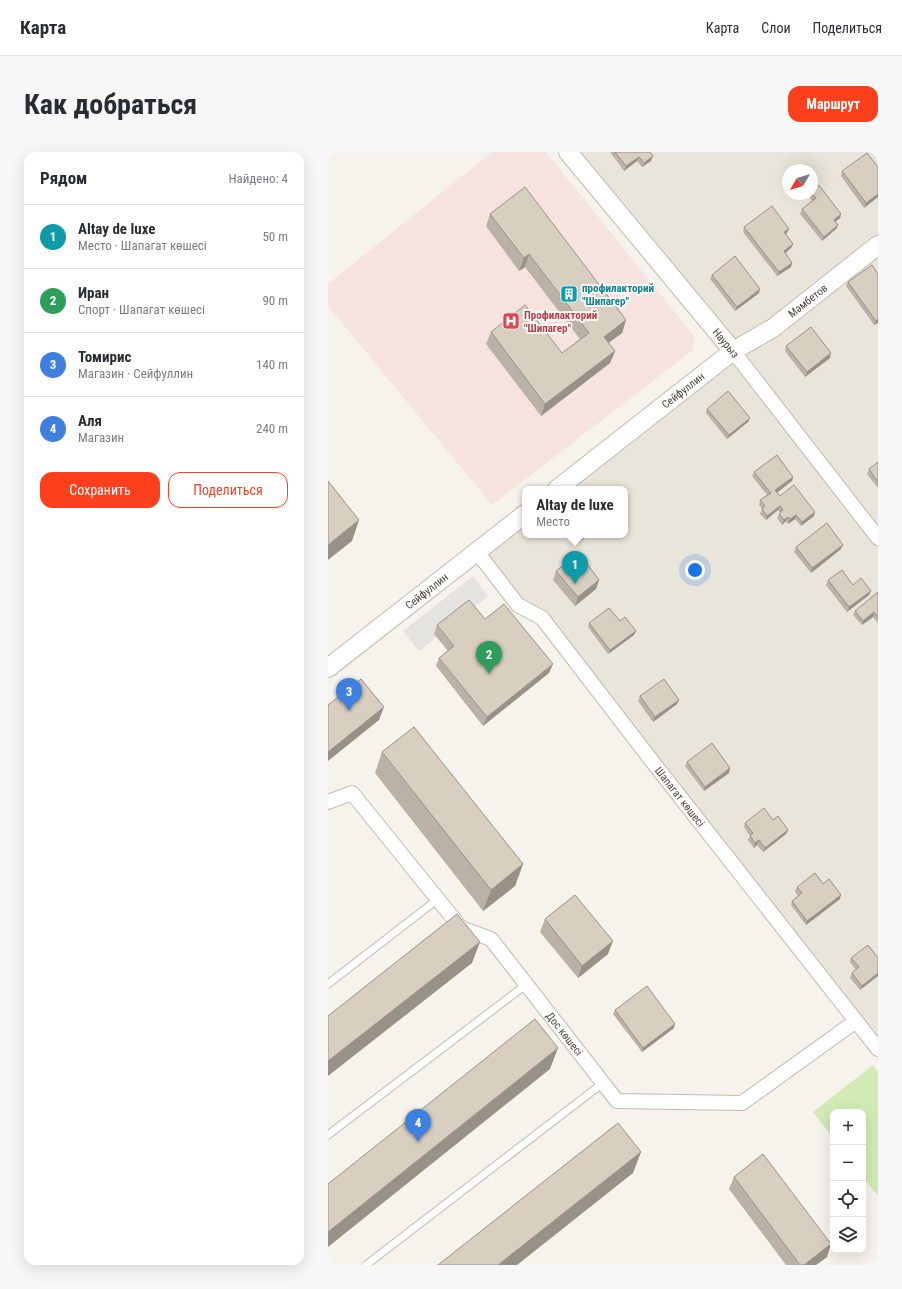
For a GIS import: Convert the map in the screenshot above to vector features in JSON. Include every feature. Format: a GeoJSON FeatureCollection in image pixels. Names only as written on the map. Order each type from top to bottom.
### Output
{"type":"FeatureCollection","features":[{"type":"Feature","properties":{"kind":"street","name":"Наурыз"},"geometry":{"type":"LineString","coordinates":[[568,152],[733,351],[878,538]]}},
{"type":"Feature","properties":{"kind":"street","name":"Мәмбетов"},"geometry":{"type":"LineString","coordinates":[[733,351],[773,328],[878,245]]}},
{"type":"Feature","properties":{"kind":"street","name":"Сейфуллин"},"geometry":{"type":"LineString","coordinates":[[561,486],[733,351]]}},
{"type":"Feature","properties":{"kind":"street","name":"Сейфуллин"},"geometry":{"type":"LineString","coordinates":[[328,668],[522,516]]}},
{"type":"Feature","properties":{"kind":"street","name":"Шапагат көшесі"},"geometry":{"type":"LineString","coordinates":[[477,552],[518,605],[542,618],[660,772],[878,1049]]}},
{"type":"Feature","properties":{"kind":"street","name":"Дос көшесі"},"geometry":{"type":"LineString","coordinates":[[328,802],[352,793],[461,928],[491,939],[617,1101],[742,1103],[856,1021]]}},
{"type":"Feature","properties":{"kind":"lane"},"geometry":{"type":"LineString","coordinates":[[328,984],[438,899]]}},
{"type":"Feature","properties":{"kind":"lane"},"geometry":{"type":"LineString","coordinates":[[328,1135],[527,984]]}},
{"type":"Feature","properties":{"kind":"lane"},"geometry":{"type":"LineString","coordinates":[[366,1265],[603,1083]]}},
{"type":"Feature","properties":{"kind":"shaded area","name":"Профилакторий \"Шипагер\""},"geometry":{"type":"Polygon","coordinates":[[[492,152],[546,152],[694,336],[693,350],[492,505],[328,306],[328,284],[492,152]]]}},
{"type":"Feature","properties":{"kind":"shaded area"},"geometry":{"type":"Polygon","coordinates":[[[568,152],[878,152],[878,1049],[542,618],[518,605],[477,552],[522,516],[522,538],[628,538],[628,486],[561,486],[733,351],[568,152]]]}},
{"type":"Feature","properties":{"kind":"shaded area"},"geometry":{"type":"Polygon","coordinates":[[[473,576],[488,596],[419,651],[403,631],[473,576]]]}},
{"type":"Feature","properties":{"kind":"green space"},"geometry":{"type":"Polygon","coordinates":[[[873,1065],[878,1072],[878,1196],[866,1181],[866,1109],[830,1109],[830,1134],[813,1112],[873,1065]]]}},
{"type":"Feature","properties":{"kind":"building"},"geometry":{"type":"Polygon","coordinates":[[[615,152],[650,152],[653,156],[644,163],[639,157],[626,166],[615,152]]]}},
{"type":"Feature","properties":{"kind":"building"},"geometry":{"type":"Polygon","coordinates":[[[867,153],[878,167],[878,194],[866,203],[842,171],[867,153]]]}},
{"type":"Feature","properties":{"kind":"building"},"geometry":{"type":"Polygon","coordinates":[[[819,185],[841,214],[834,220],[838,225],[824,237],[802,209],[813,200],[818,200],[819,185]]]}},
{"type":"Feature","properties":{"kind":"building","name":"профилакторий \"Шипагер\""},"geometry":{"type":"Polygon","coordinates":[[[525,187],[626,320],[604,337],[615,351],[545,404],[491,332],[525,305],[562,353],[589,333],[529,254],[524,258],[490,214],[525,187]]]}},
{"type":"Feature","properties":{"kind":"building"},"geometry":{"type":"Polygon","coordinates":[[[772,206],[789,229],[784,232],[793,244],[784,251],[792,263],[779,272],[744,227],[772,206]]]}},
{"type":"Feature","properties":{"kind":"building"},"geometry":{"type":"Polygon","coordinates":[[[735,256],[760,289],[737,307],[712,275],[735,256]]]}},
{"type":"Feature","properties":{"kind":"building"},"geometry":{"type":"Polygon","coordinates":[[[872,265],[878,274],[878,319],[876,321],[848,282],[872,265]]]}},
{"type":"Feature","properties":{"kind":"building"},"geometry":{"type":"Polygon","coordinates":[[[811,327],[831,353],[807,372],[786,346],[811,327]]]}},
{"type":"Feature","properties":{"kind":"building"},"geometry":{"type":"Polygon","coordinates":[[[728,391],[750,418],[729,435],[707,409],[728,391]]]}},
{"type":"Feature","properties":{"kind":"building"},"geometry":{"type":"Polygon","coordinates":[[[777,455],[793,477],[775,490],[780,496],[794,485],[815,512],[802,522],[796,515],[790,519],[788,517],[784,520],[779,514],[783,510],[780,506],[767,516],[762,509],[765,506],[760,500],[771,493],[754,472],[777,455]]]}},
{"type":"Feature","properties":{"kind":"building"},"geometry":{"type":"Polygon","coordinates":[[[878,462],[878,482],[869,469],[878,462]]]}},
{"type":"Feature","properties":{"kind":"building"},"geometry":{"type":"Polygon","coordinates":[[[328,481],[359,520],[328,545],[328,481]]]}},
{"type":"Feature","properties":{"kind":"building"},"geometry":{"type":"Polygon","coordinates":[[[827,523],[843,545],[812,568],[796,547],[827,523]]]}},
{"type":"Feature","properties":{"kind":"building"},"geometry":{"type":"Polygon","coordinates":[[[579,553],[599,580],[578,597],[556,571],[579,553]]]}},
{"type":"Feature","properties":{"kind":"building"},"geometry":{"type":"Polygon","coordinates":[[[842,570],[853,585],[861,578],[871,591],[849,607],[828,580],[842,570]]]}},
{"type":"Feature","properties":{"kind":"building"},"geometry":{"type":"Polygon","coordinates":[[[878,592],[878,617],[874,612],[863,621],[855,611],[878,592]]]}},
{"type":"Feature","properties":{"kind":"building"},"geometry":{"type":"Polygon","coordinates":[[[469,600],[485,619],[504,604],[553,664],[487,717],[439,658],[454,646],[437,625],[469,600]]]}},
{"type":"Feature","properties":{"kind":"building"},"geometry":{"type":"Polygon","coordinates":[[[609,608],[620,621],[625,617],[636,631],[610,650],[589,623],[609,608]]]}},
{"type":"Feature","properties":{"kind":"building"},"geometry":{"type":"Polygon","coordinates":[[[361,679],[384,707],[328,752],[328,705],[361,679]]]}},
{"type":"Feature","properties":{"kind":"building"},"geometry":{"type":"Polygon","coordinates":[[[664,679],[679,700],[655,717],[640,696],[664,679]]]}},
{"type":"Feature","properties":{"kind":"building"},"geometry":{"type":"Polygon","coordinates":[[[414,727],[523,864],[491,890],[382,752],[414,727]]]}},
{"type":"Feature","properties":{"kind":"building"},"geometry":{"type":"Polygon","coordinates":[[[712,743],[730,768],[705,787],[687,762],[712,743]]]}},
{"type":"Feature","properties":{"kind":"building"},"geometry":{"type":"Polygon","coordinates":[[[764,808],[773,820],[778,816],[788,830],[765,848],[759,840],[755,843],[750,836],[753,833],[745,823],[764,808]]]}},
{"type":"Feature","properties":{"kind":"building"},"geometry":{"type":"Polygon","coordinates":[[[815,873],[823,884],[829,879],[841,895],[807,921],[792,901],[802,893],[797,887],[815,873]]]}},
{"type":"Feature","properties":{"kind":"building"},"geometry":{"type":"Polygon","coordinates":[[[575,895],[613,941],[582,966],[545,919],[575,895]]]}},
{"type":"Feature","properties":{"kind":"building"},"geometry":{"type":"Polygon","coordinates":[[[457,914],[480,942],[328,1061],[328,1016],[457,914]]]}},
{"type":"Feature","properties":{"kind":"building"},"geometry":{"type":"Polygon","coordinates":[[[868,945],[878,958],[878,973],[862,986],[852,973],[859,967],[851,958],[868,945]]]}},
{"type":"Feature","properties":{"kind":"building"},"geometry":{"type":"Polygon","coordinates":[[[647,986],[675,1024],[643,1048],[615,1010],[647,986]]]}},
{"type":"Feature","properties":{"kind":"building"},"geometry":{"type":"Polygon","coordinates":[[[535,1019],[558,1048],[328,1232],[328,1184],[535,1019]]]}},
{"type":"Feature","properties":{"kind":"building"},"geometry":{"type":"Polygon","coordinates":[[[618,1123],[641,1152],[498,1265],[438,1265],[618,1123]]]}},
{"type":"Feature","properties":{"kind":"building"},"geometry":{"type":"Polygon","coordinates":[[[763,1154],[830,1243],[830,1245],[804,1265],[800,1265],[734,1177],[763,1154]]]}},
{"type":"Feature","properties":{"kind":"place","name":"профилакторий \"Шипагер\""},"geometry":{"type":"Point","coordinates":[569,294]}},
{"type":"Feature","properties":{"kind":"place","name":"Профилакторий \"Шипагер\""},"geometry":{"type":"Point","coordinates":[511,321]}},
{"type":"Feature","properties":{"kind":"place","name":"Altay de luxe"},"geometry":{"type":"Point","coordinates":[575,584]}},
{"type":"Feature","properties":{"kind":"place","name":"Иран"},"geometry":{"type":"Point","coordinates":[489,674]}},
{"type":"Feature","properties":{"kind":"place","name":"Томирис"},"geometry":{"type":"Point","coordinates":[349,711]}},
{"type":"Feature","properties":{"kind":"place","name":"Аля"},"geometry":{"type":"Point","coordinates":[418,1142]}}]}
